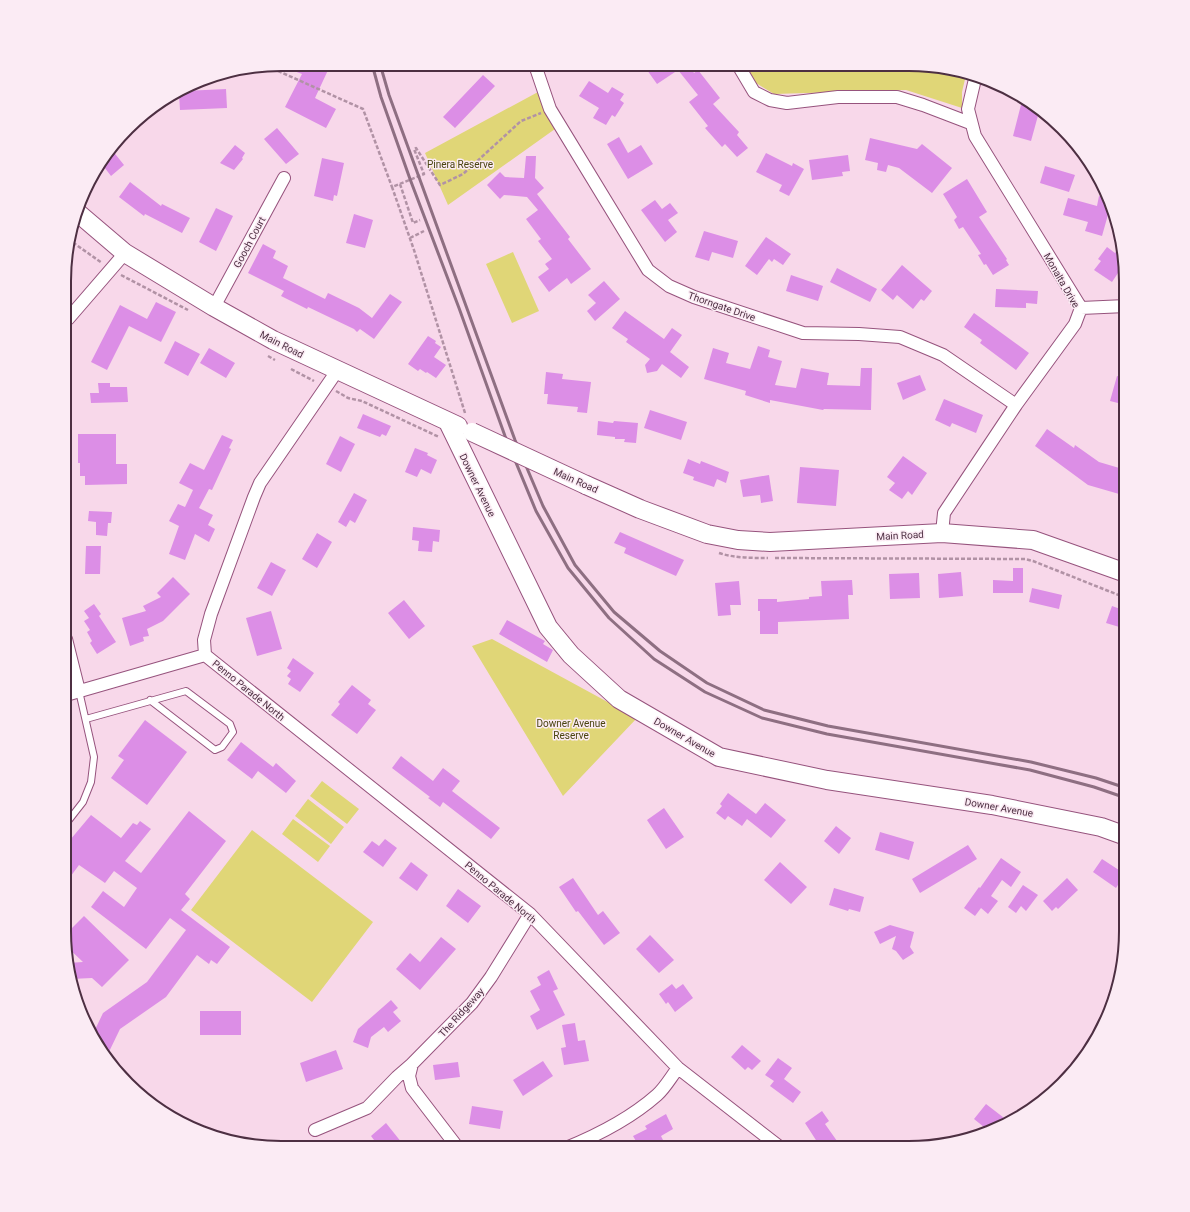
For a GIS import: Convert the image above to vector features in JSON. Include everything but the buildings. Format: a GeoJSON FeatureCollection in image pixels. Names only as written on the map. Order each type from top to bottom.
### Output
{"type":"FeatureCollection","features":[{"type":"Feature","properties":{"kind":"main road","name":"Main Road"},"geometry":{"type":"LineString","coordinates":[[81,216],[125,253],[214,307],[274,340],[586,485],[640,509],[707,534],[738,540],[770,542],[942,533],[1033,540],[1119,571]]}},
{"type":"Feature","properties":{"kind":"main road","name":"Downer Avenue"},"geometry":{"type":"LineString","coordinates":[[448,422],[548,627],[570,655],[619,699],[719,757],[827,780],[992,805],[1101,827],[1119,833]]}},
{"type":"Feature","properties":{"kind":"street","name":"Thorngate Drive"},"geometry":{"type":"LineString","coordinates":[[537,71],[550,109],[648,270],[669,286],[694,297],[803,333],[859,334],[900,337],[943,355],[1016,405]]}},
{"type":"Feature","properties":{"kind":"street"},"geometry":{"type":"LineString","coordinates":[[742,71],[754,92],[770,100],[787,103],[838,97],[897,97],[970,123]]}},
{"type":"Feature","properties":{"kind":"street","name":"Monalta Drive"},"geometry":{"type":"LineString","coordinates":[[942,533],[944,513],[1016,405],[1075,324],[1081,308],[975,136],[970,123],[968,109],[974,81]]}},
{"type":"Feature","properties":{"kind":"street","name":"Gooch Court"},"geometry":{"type":"LineString","coordinates":[[214,307],[284,178]]}},
{"type":"Feature","properties":{"kind":"street"},"geometry":{"type":"LineString","coordinates":[[71,316],[112,270],[125,253]]}},
{"type":"Feature","properties":{"kind":"street"},"geometry":{"type":"LineString","coordinates":[[1081,308],[1119,306]]}},
{"type":"Feature","properties":{"kind":"street","name":"Penno Parade North"},"geometry":{"type":"LineString","coordinates":[[337,370],[260,483],[211,614],[204,640],[205,655],[530,914],[678,1068],[772,1141]]}},
{"type":"Feature","properties":{"kind":"street","name":"Penno Parade North"},"geometry":{"type":"LineString","coordinates":[[71,693],[205,655]]}},
{"type":"Feature","properties":{"kind":"street"},"geometry":{"type":"LineString","coordinates":[[71,659],[79,691]]}},
{"type":"Feature","properties":{"kind":"street","name":"The Ridgeway"},"geometry":{"type":"LineString","coordinates":[[315,1130],[367,1108],[412,1064],[472,1003],[491,978],[530,914]]}},
{"type":"Feature","properties":{"kind":"street"},"geometry":{"type":"LineString","coordinates":[[412,1064],[409,1076],[412,1088],[453,1141]]}},
{"type":"Feature","properties":{"kind":"street"},"geometry":{"type":"LineString","coordinates":[[583,1141],[629,1116],[658,1095],[678,1068]]}},
{"type":"Feature","properties":{"kind":"lane"},"geometry":{"type":"LineString","coordinates":[[86,719],[150,700],[186,690],[230,724],[233,732],[222,747],[214,750],[150,700]]}},
{"type":"Feature","properties":{"kind":"lane"},"geometry":{"type":"LineString","coordinates":[[71,817],[83,802],[91,782],[94,756],[79,691]]}},
{"type":"Feature","properties":{"kind":"path"},"geometry":{"type":"LineString","coordinates":[[278,71],[364,109],[410,238],[472,432]]}},
{"type":"Feature","properties":{"kind":"path"},"geometry":{"type":"LineString","coordinates":[[392,187],[424,174],[414,149],[416,148],[440,185],[463,174],[522,121],[550,109]]}},
{"type":"Feature","properties":{"kind":"path"},"geometry":{"type":"LineString","coordinates":[[400,184],[413,222],[420,220]]}},
{"type":"Feature","properties":{"kind":"path"},"geometry":{"type":"LineString","coordinates":[[410,238],[424,231]]}},
{"type":"Feature","properties":{"kind":"path"},"geometry":{"type":"LineString","coordinates":[[74,244],[112,270],[194,313]]}},
{"type":"Feature","properties":{"kind":"path"},"geometry":{"type":"LineString","coordinates":[[264,353],[276,360]]}},
{"type":"Feature","properties":{"kind":"path"},"geometry":{"type":"LineString","coordinates":[[291,369],[314,381]]}},
{"type":"Feature","properties":{"kind":"path"},"geometry":{"type":"LineString","coordinates":[[336,390],[348,398],[362,401],[459,446]]}},
{"type":"Feature","properties":{"kind":"green space"},"geometry":{"type":"Polygon","coordinates":[[[749,71],[923,71],[965,78],[962,92],[962,108],[906,90],[774,94],[756,83],[749,71]]]}},
{"type":"Feature","properties":{"kind":"green space","name":"Pinera Reserve"},"geometry":{"type":"Polygon","coordinates":[[[538,92],[555,129],[448,205],[425,153],[538,92]]]}},
{"type":"Feature","properties":{"kind":"green space"},"geometry":{"type":"Polygon","coordinates":[[[513,252],[539,311],[512,323],[486,264],[513,252]]]}},
{"type":"Feature","properties":{"kind":"green space","name":"Downer Avenue Reserve"},"geometry":{"type":"Polygon","coordinates":[[[492,639],[637,718],[563,796],[472,646],[492,639]]]}},
{"type":"Feature","properties":{"kind":"green space"},"geometry":{"type":"Polygon","coordinates":[[[322,781],[359,809],[347,824],[310,796],[322,781]]]}},
{"type":"Feature","properties":{"kind":"green space"},"geometry":{"type":"Polygon","coordinates":[[[308,799],[344,827],[331,844],[295,816],[308,799]]]}},
{"type":"Feature","properties":{"kind":"green space"},"geometry":{"type":"Polygon","coordinates":[[[293,819],[330,846],[318,862],[282,834],[293,819]]]}},
{"type":"Feature","properties":{"kind":"green space"},"geometry":{"type":"Polygon","coordinates":[[[252,830],[373,922],[312,1002],[191,910],[252,830]]]}},
{"type":"Feature","properties":{"kind":"railway"},"geometry":{"type":"LineString","coordinates":[[374,71],[381,97],[410,179],[459,308],[505,436],[536,511],[568,568],[609,618],[654,659],[705,692],[762,718],[827,734],[1030,770],[1094,787],[1119,796]]}},
{"type":"Feature","properties":{"kind":"railway"},"geometry":{"type":"LineString","coordinates":[[382,71],[389,95],[515,440],[543,506],[575,565],[614,612],[660,651],[707,683],[764,710],[828,726],[1031,762],[1096,778],[1119,786]]}}]}
